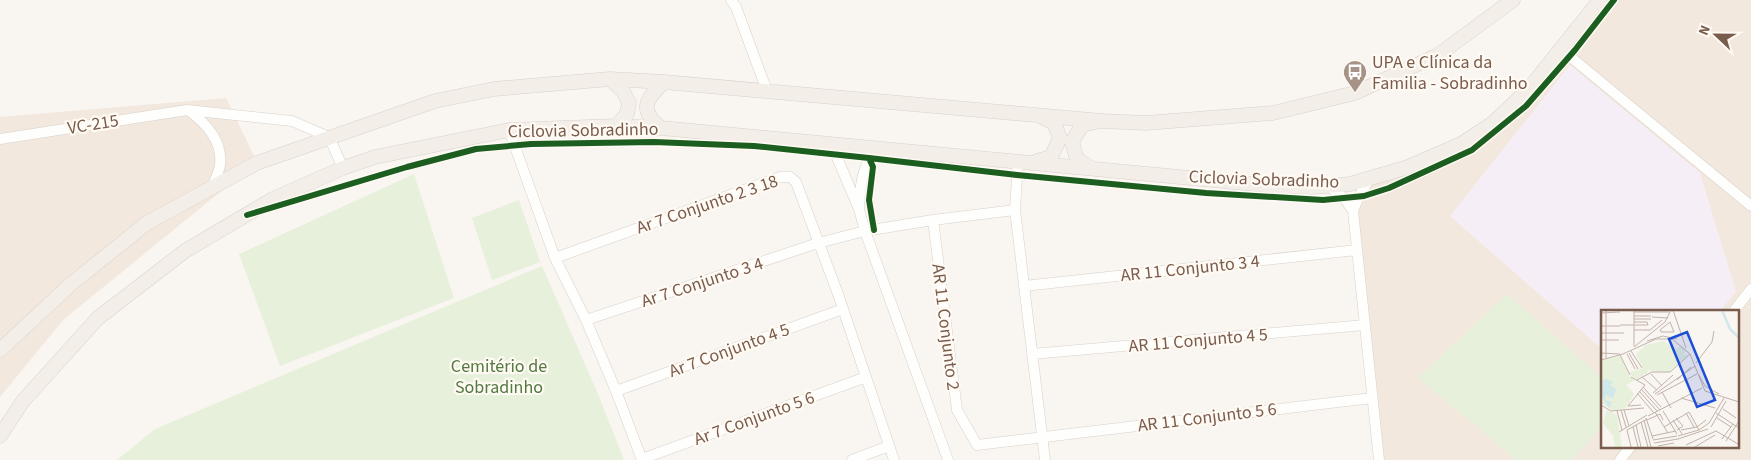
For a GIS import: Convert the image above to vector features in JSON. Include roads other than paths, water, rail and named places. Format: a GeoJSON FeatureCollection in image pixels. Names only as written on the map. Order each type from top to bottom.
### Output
{"type":"FeatureCollection","features":[{"type":"Feature","properties":{"kind":"main road"},"geometry":{"type":"LineString","coordinates":[[0,350],[71,284],[147,223],[257,163],[435,101],[494,89],[610,79],[664,82],[1102,121],[1146,123],[1273,113],[1355,93],[1438,55],[1513,0]]}},
{"type":"Feature","properties":{"kind":"main road"},"geometry":{"type":"LineString","coordinates":[[0,436],[23,401],[98,318],[185,251],[274,199],[343,168],[375,157],[509,130],[616,126],[661,128],[1274,186],[1312,187],[1350,184],[1408,167],[1461,144],[1493,123],[1528,90],[1600,0]]}},
{"type":"Feature","properties":{"kind":"main road"},"geometry":{"type":"LineString","coordinates":[[610,79],[622,91],[629,103],[626,114],[616,126]]}},
{"type":"Feature","properties":{"kind":"main road"},"geometry":{"type":"LineString","coordinates":[[661,128],[649,119],[646,107],[651,94],[664,82]]}},
{"type":"Feature","properties":{"kind":"main road"},"geometry":{"type":"LineString","coordinates":[[1024,162],[1051,157],[1060,138],[1054,123],[1036,115]]}},
{"type":"Feature","properties":{"kind":"main road"},"geometry":{"type":"LineString","coordinates":[[1092,169],[1077,159],[1072,142],[1082,125],[1102,121]]}},
{"type":"Feature","properties":{"kind":"street"},"geometry":{"type":"LineString","coordinates":[[731,0],[736,7],[767,91]]}},
{"type":"Feature","properties":{"kind":"street"},"geometry":{"type":"LineString","coordinates":[[1561,49],[1751,206]]}},
{"type":"Feature","properties":{"kind":"street"},"geometry":{"type":"LineString","coordinates":[[187,110],[206,125],[218,142],[220,165],[212,187]]}},
{"type":"Feature","properties":{"kind":"street","name":"VC-215"},"geometry":{"type":"LineString","coordinates":[[0,139],[187,110],[292,121],[330,137]]}},
{"type":"Feature","properties":{"kind":"street"},"geometry":{"type":"LineString","coordinates":[[509,130],[554,258],[586,320],[642,460]]}},
{"type":"Feature","properties":{"kind":"street"},"geometry":{"type":"LineString","coordinates":[[330,137],[343,168]]}},
{"type":"Feature","properties":{"kind":"street"},"geometry":{"type":"LineString","coordinates":[[829,144],[836,155],[859,209],[865,231],[948,460]]}},
{"type":"Feature","properties":{"kind":"street"},"geometry":{"type":"LineString","coordinates":[[859,209],[863,172],[876,148]]}},
{"type":"Feature","properties":{"kind":"street"},"geometry":{"type":"LineString","coordinates":[[1024,162],[1015,210],[1045,460]]}},
{"type":"Feature","properties":{"kind":"street","name":"Ar 7 Conjunto 2 3 18"},"geometry":{"type":"LineString","coordinates":[[554,258],[780,177],[790,177],[796,182],[818,243]]}},
{"type":"Feature","properties":{"kind":"street"},"geometry":{"type":"LineString","coordinates":[[1370,178],[1359,196],[1353,211],[1379,460]]}},
{"type":"Feature","properties":{"kind":"street"},"geometry":{"type":"LineString","coordinates":[[1328,186],[1344,198],[1353,211]]}},
{"type":"Feature","properties":{"kind":"street"},"geometry":{"type":"LineString","coordinates":[[933,220],[1015,210]]}},
{"type":"Feature","properties":{"kind":"street","name":"Ar 7 Conjunto 3 4"},"geometry":{"type":"LineString","coordinates":[[586,320],[818,243],[865,231],[933,220]]}},
{"type":"Feature","properties":{"kind":"street","name":"AR 11 Conjunto 2"},"geometry":{"type":"LineString","coordinates":[[933,220],[956,410],[977,445],[1042,437]]}},
{"type":"Feature","properties":{"kind":"street"},"geometry":{"type":"LineString","coordinates":[[818,243],[843,309],[894,460]]}},
{"type":"Feature","properties":{"kind":"street","name":"AR 11 Conjunto 3 4"},"geometry":{"type":"LineString","coordinates":[[1024,286],[1357,250]]}},
{"type":"Feature","properties":{"kind":"street"},"geometry":{"type":"LineString","coordinates":[[1735,310],[1751,289]]}},
{"type":"Feature","properties":{"kind":"street","name":"Ar 7 Conjunto 4 5"},"geometry":{"type":"LineString","coordinates":[[616,391],[843,309]]}},
{"type":"Feature","properties":{"kind":"street","name":"AR 11 Conjunto 4 5"},"geometry":{"type":"LineString","coordinates":[[1032,354],[1365,325]]}},
{"type":"Feature","properties":{"kind":"street","name":"Ar 7 Conjunto 5 6"},"geometry":{"type":"LineString","coordinates":[[642,460],[866,377]]}},
{"type":"Feature","properties":{"kind":"street","name":"AR 11 Conjunto 5 6"},"geometry":{"type":"LineString","coordinates":[[1042,437],[1372,398]]}},
{"type":"Feature","properties":{"kind":"street"},"geometry":{"type":"LineString","coordinates":[[852,460],[889,446]]}},
{"type":"Feature","properties":{"kind":"street"},"geometry":{"type":"LineString","coordinates":[[1620,460],[1629,448]]}},
{"type":"Feature","properties":{"kind":"place","name":"UPA e Clínica da Familia - Sobradinho"},"geometry":{"type":"Point","coordinates":[1355,93]}},
{"type":"Feature","properties":{"kind":"park label","name":"Cemitério de Sobradinho"},"geometry":{"type":"Point","coordinates":[499,376]}}]}
